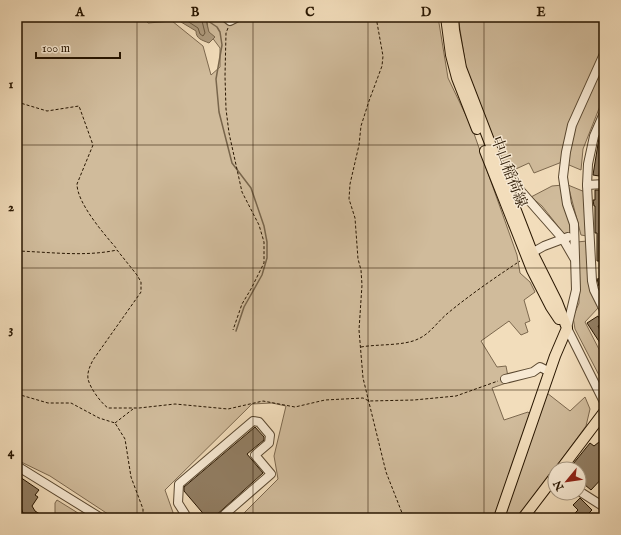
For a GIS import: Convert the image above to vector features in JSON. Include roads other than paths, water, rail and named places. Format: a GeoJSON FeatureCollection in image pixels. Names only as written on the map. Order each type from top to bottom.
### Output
{"type":"FeatureCollection","features":[{"type":"Feature","properties":{"kind":"main road","name":"中山稲荷線"},"geometry":{"type":"LineString","coordinates":[[446,17],[451,55],[457,78],[551,307],[567,328]]}},
{"type":"Feature","properties":{"kind":"main road","name":"中山稲荷線"},"geometry":{"type":"LineString","coordinates":[[453,17],[461,68],[504,179],[529,254]]}},
{"type":"Feature","properties":{"kind":"main road"},"geometry":{"type":"LineString","coordinates":[[498,518],[567,328]]}},
{"type":"Feature","properties":{"kind":"main road"},"geometry":{"type":"LineString","coordinates":[[566,461],[604,412]]}},
{"type":"Feature","properties":{"kind":"main road"},"geometry":{"type":"LineString","coordinates":[[523,518],[547,487]]}},
{"type":"Feature","properties":{"kind":"street"},"geometry":{"type":"LineString","coordinates":[[228,19],[238,17]]}},
{"type":"Feature","properties":{"kind":"street"},"geometry":{"type":"LineString","coordinates":[[604,54],[572,125],[566,152],[563,176],[565,194],[574,224],[576,290],[567,328],[604,402]]}},
{"type":"Feature","properties":{"kind":"street"},"geometry":{"type":"LineString","coordinates":[[604,113],[594,136],[588,164],[587,185],[592,281],[594,290],[602,296],[604,310]]}},
{"type":"Feature","properties":{"kind":"street"},"geometry":{"type":"LineString","coordinates":[[504,179],[512,181],[564,239],[575,260]]}},
{"type":"Feature","properties":{"kind":"street"},"geometry":{"type":"LineString","coordinates":[[587,185],[604,184]]}},
{"type":"Feature","properties":{"kind":"street"},"geometry":{"type":"LineString","coordinates":[[529,254],[544,246],[574,236],[590,238]]}},
{"type":"Feature","properties":{"kind":"street"},"geometry":{"type":"LineString","coordinates":[[505,379],[533,372],[540,367],[550,372]]}},
{"type":"Feature","properties":{"kind":"street"},"geometry":{"type":"LineString","coordinates":[[186,518],[178,503],[179,484],[253,421],[259,422],[270,435],[269,443],[254,455],[271,474],[223,518]]}},
{"type":"Feature","properties":{"kind":"street"},"geometry":{"type":"LineString","coordinates":[[17,466],[101,518]]}},
{"type":"Feature","properties":{"kind":"street"},"geometry":{"type":"LineString","coordinates":[[587,496],[604,507]]}},
{"type":"Feature","properties":{"kind":"water"},"geometry":{"type":"Polygon","coordinates":[[[169,17],[205,17],[209,32],[215,37],[209,43],[204,41],[198,38],[196,31],[176,19],[169,17]]]}},
{"type":"Feature","properties":{"kind":"waterway"},"geometry":{"type":"LineString","coordinates":[[205,19],[217,27],[220,32],[222,45],[216,79],[219,112],[232,163],[251,188],[264,226],[267,242],[267,258],[262,275],[244,307],[236,331]]}}]}
